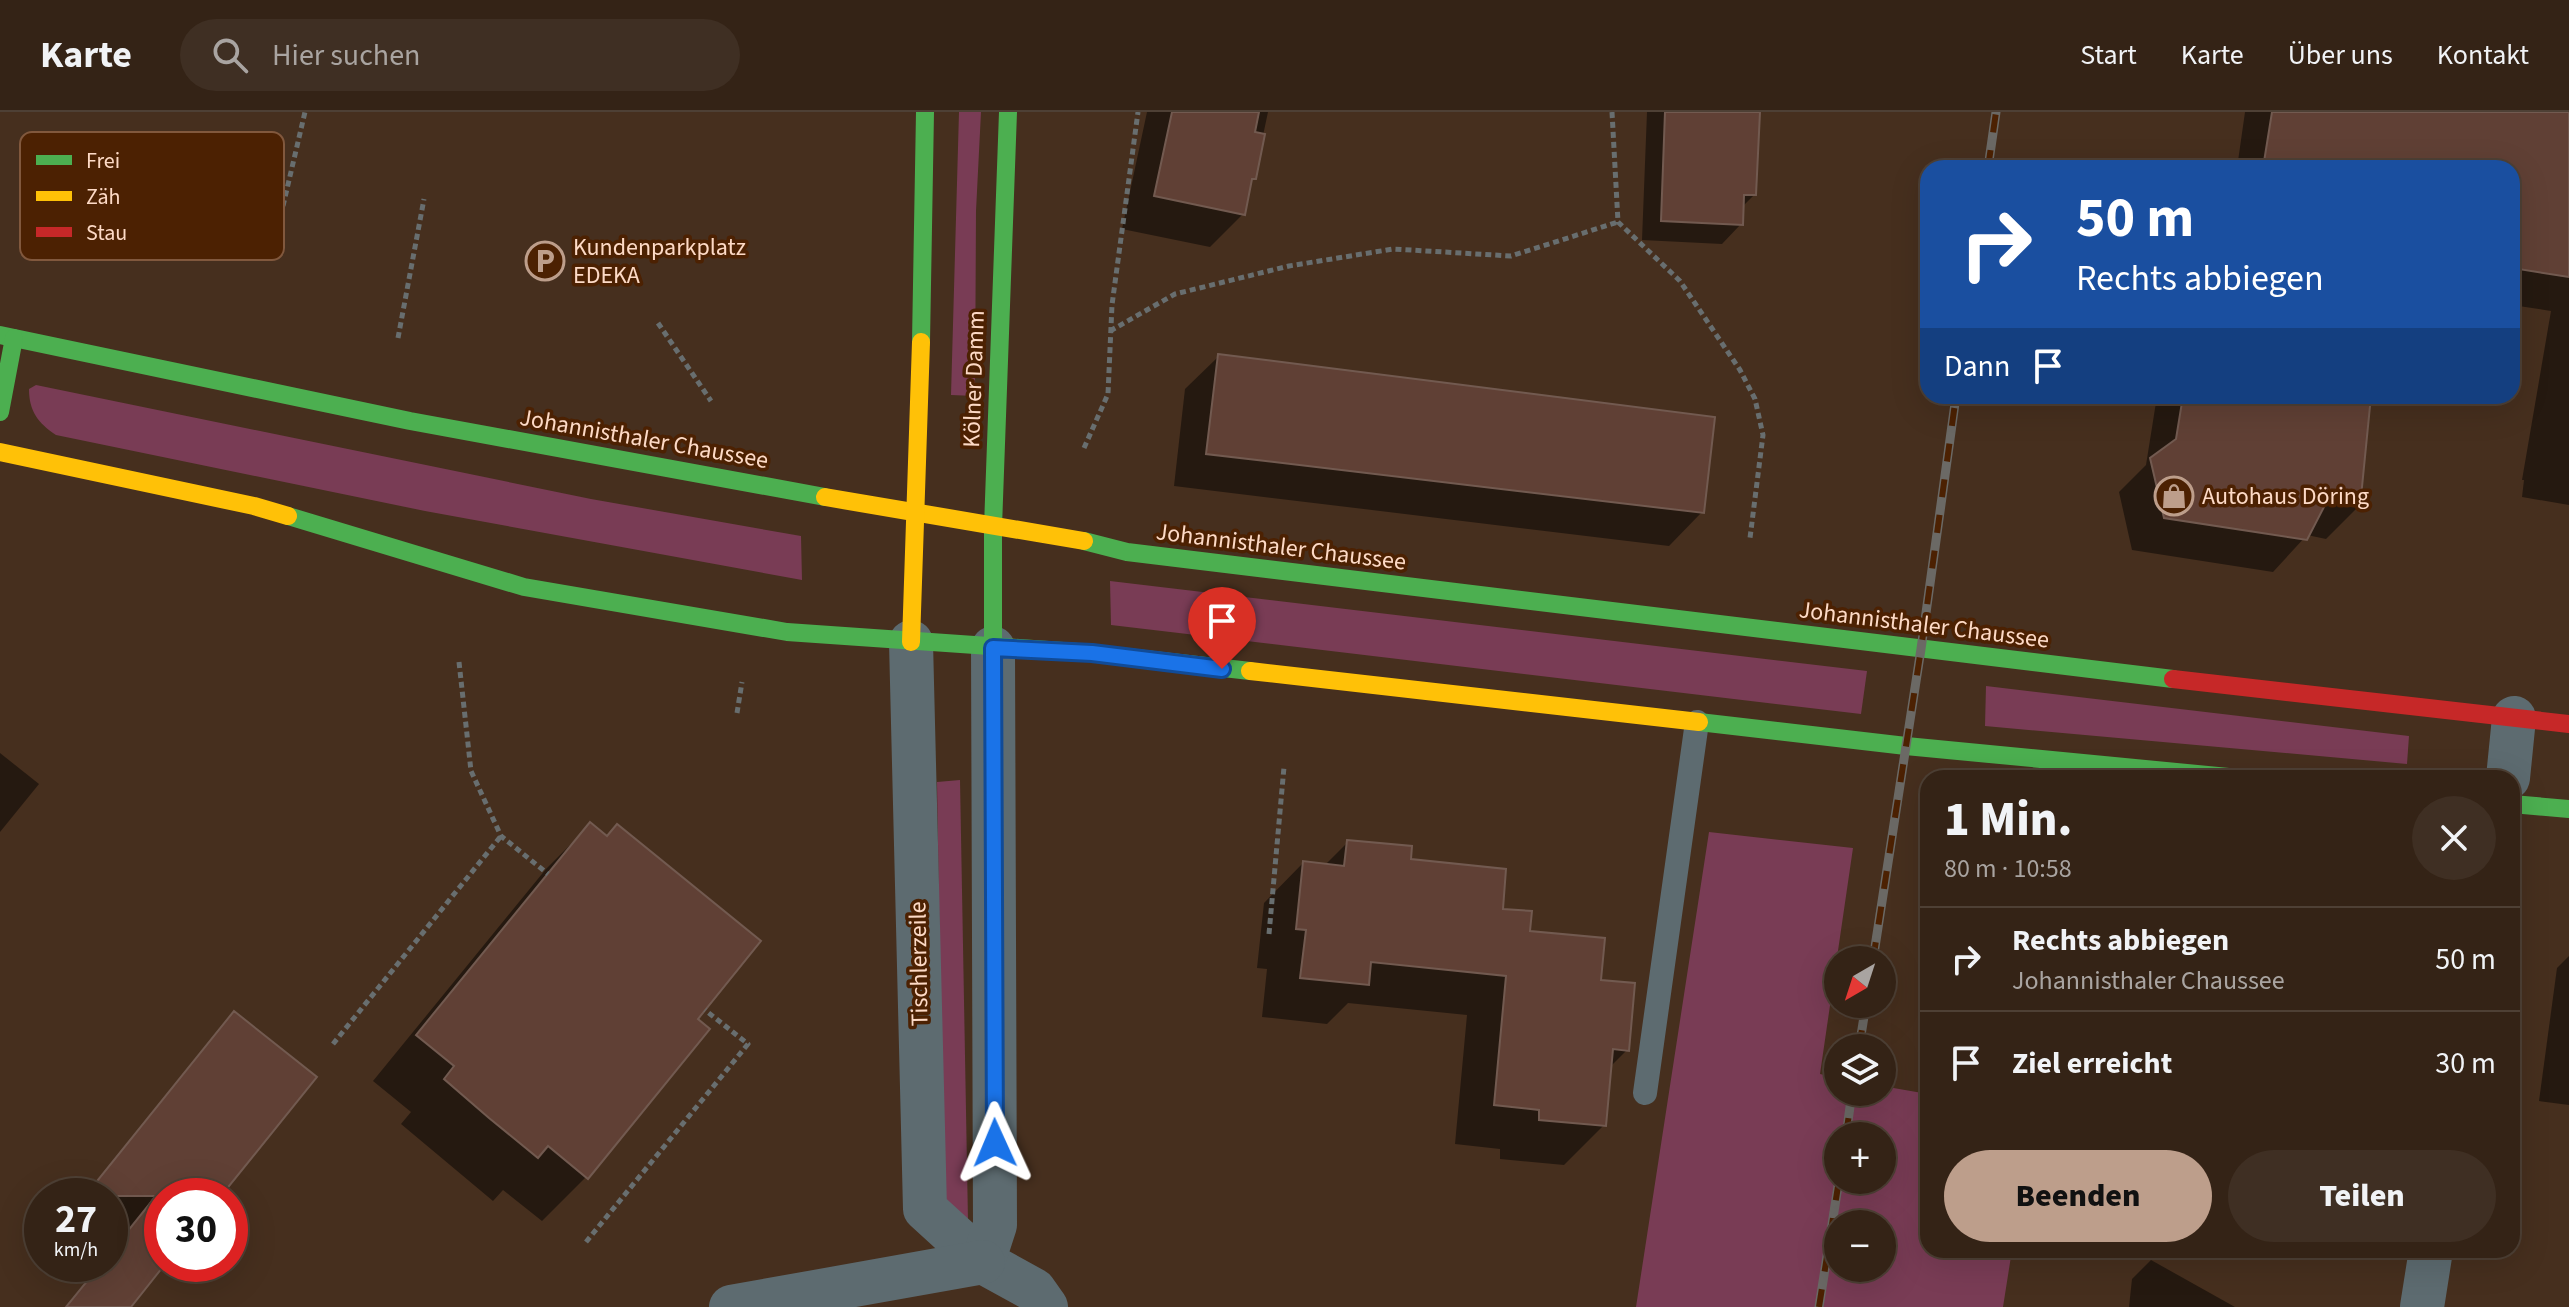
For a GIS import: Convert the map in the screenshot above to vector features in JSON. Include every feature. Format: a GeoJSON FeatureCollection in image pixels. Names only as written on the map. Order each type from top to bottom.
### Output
{"type":"FeatureCollection","features":[{"type":"Feature","properties":{"kind":"main road"},"geometry":{"type":"LineString","coordinates":[[911,642],[925,112]]}},
{"type":"Feature","properties":{"kind":"main road","name":"Kölner Damm"},"geometry":{"type":"LineString","coordinates":[[993,648],[993,527],[1008,112]]}},
{"type":"Feature","properties":{"kind":"main road"},"geometry":{"type":"LineString","coordinates":[[0,412],[7,337]]}},
{"type":"Feature","properties":{"kind":"main road","name":"Johannisthaler Chaussee"},"geometry":{"type":"LineString","coordinates":[[7,337],[410,421],[915,514],[1095,543],[1127,552],[2569,724]]}},
{"type":"Feature","properties":{"kind":"main road"},"geometry":{"type":"LineString","coordinates":[[0,452],[254,506],[524,587],[787,632],[1092,653],[1906,746],[2156,770]]}},
{"type":"Feature","properties":{"kind":"main road"},"geometry":{"type":"LineString","coordinates":[[2520,805],[2569,809]]}},
{"type":"Feature","properties":{"kind":"street","name":"Tischlerzeile"},"geometry":{"type":"LineString","coordinates":[[911,642],[925,1209],[983,1262],[1034,1290],[1046,1307]]}},
{"type":"Feature","properties":{"kind":"street"},"geometry":{"type":"LineString","coordinates":[[731,1307],[983,1262],[995,1225],[993,648]]}},
{"type":"Feature","properties":{"kind":"street"},"geometry":{"type":"LineString","coordinates":[[2509,770],[2514,718]]}},
{"type":"Feature","properties":{"kind":"street"},"geometry":{"type":"LineString","coordinates":[[2422,1307],[2430,1258]]}},
{"type":"Feature","properties":{"kind":"lane"},"geometry":{"type":"LineString","coordinates":[[1645,1093],[1697,722]]}},
{"type":"Feature","properties":{"kind":"path"},"geometry":{"type":"LineString","coordinates":[[284,202],[305,112]]}},
{"type":"Feature","properties":{"kind":"path"},"geometry":{"type":"LineString","coordinates":[[1084,448],[1108,394],[1110,331],[1138,112]]}},
{"type":"Feature","properties":{"kind":"path"},"geometry":{"type":"LineString","coordinates":[[1612,112],[1618,222],[1680,281],[1740,370],[1755,399],[1763,435],[1750,538]]}},
{"type":"Feature","properties":{"kind":"path"},"geometry":{"type":"LineString","coordinates":[[398,338],[424,199]]}},
{"type":"Feature","properties":{"kind":"path"},"geometry":{"type":"LineString","coordinates":[[1110,331],[1175,294],[1289,266],[1393,249],[1511,256],[1618,222]]}},
{"type":"Feature","properties":{"kind":"path"},"geometry":{"type":"LineString","coordinates":[[658,323],[711,401]]}},
{"type":"Feature","properties":{"kind":"path"},"geometry":{"type":"LineString","coordinates":[[459,662],[471,771],[501,836],[548,874]]}},
{"type":"Feature","properties":{"kind":"path"},"geometry":{"type":"LineString","coordinates":[[737,713],[742,682]]}},
{"type":"Feature","properties":{"kind":"path"},"geometry":{"type":"LineString","coordinates":[[1269,934],[1284,767]]}},
{"type":"Feature","properties":{"kind":"path"},"geometry":{"type":"LineString","coordinates":[[333,1044],[501,836]]}},
{"type":"Feature","properties":{"kind":"path"},"geometry":{"type":"LineString","coordinates":[[586,1242],[748,1044],[705,1010]]}},
{"type":"Feature","properties":{"kind":"shaded area"},"geometry":{"type":"Polygon","coordinates":[[[959,112],[981,112],[976,211],[975,396],[951,395],[959,112]]]}},
{"type":"Feature","properties":{"kind":"shaded area"},"geometry":{"type":"Polygon","coordinates":[[[36,385],[591,499],[801,536],[802,580],[425,511],[56,435],[44,426],[33,410],[29,389],[36,385]]]}},
{"type":"Feature","properties":{"kind":"shaded area"},"geometry":{"type":"Polygon","coordinates":[[[1110,581],[1867,671],[1861,714],[1111,625],[1110,581]]]}},
{"type":"Feature","properties":{"kind":"shaded area"},"geometry":{"type":"Polygon","coordinates":[[[1986,686],[2409,736],[2407,764],[1985,726],[1986,686]]]}},
{"type":"Feature","properties":{"kind":"shaded area"},"geometry":{"type":"Polygon","coordinates":[[[960,780],[968,1221],[944,1212],[937,782],[960,780]]]}},
{"type":"Feature","properties":{"kind":"shaded area"},"geometry":{"type":"Polygon","coordinates":[[[1709,832],[1853,848],[1839,946],[1824,946],[1824,1018],[1828,1018],[1820,1074],[1824,1075],[1824,1106],[1896,1106],[1896,1088],[1920,1093],[1920,1258],[2011,1258],[2003,1307],[1636,1307],[1709,832]]]}},
{"type":"Feature","properties":{"kind":"building"},"geometry":{"type":"Polygon","coordinates":[[[1172,112],[1259,112],[1255,132],[1265,134],[1245,215],[1154,196],[1172,112]]]}},
{"type":"Feature","properties":{"kind":"building"},"geometry":{"type":"Polygon","coordinates":[[[1665,112],[1760,112],[1756,195],[1744,195],[1743,225],[1661,221],[1665,112]]]}},
{"type":"Feature","properties":{"kind":"building"},"geometry":{"type":"Polygon","coordinates":[[[2272,112],[2569,112],[2569,277],[2520,269],[2520,160],[2264,160],[2272,112]]]}},
{"type":"Feature","properties":{"kind":"building"},"geometry":{"type":"Polygon","coordinates":[[[1218,354],[1715,417],[1704,513],[1206,454],[1218,354]]]}},
{"type":"Feature","properties":{"kind":"building"},"geometry":{"type":"Polygon","coordinates":[[[2182,404],[2370,404],[2360,507],[2327,501],[2307,540],[2164,518],[2150,458],[2176,439],[2182,404]]]}},
{"type":"Feature","properties":{"kind":"building"},"geometry":{"type":"Polygon","coordinates":[[[590,822],[607,836],[617,824],[761,941],[698,1019],[710,1029],[588,1179],[548,1146],[538,1158],[489,1118],[444,1079],[454,1066],[416,1035],[590,822]]]}},
{"type":"Feature","properties":{"kind":"building"},"geometry":{"type":"Polygon","coordinates":[[[1347,840],[1412,846],[1411,859],[1506,869],[1503,909],[1532,911],[1530,931],[1605,938],[1601,980],[1635,983],[1629,1051],[1613,1049],[1606,1126],[1539,1120],[1539,1110],[1494,1105],[1506,976],[1371,962],[1369,985],[1300,978],[1306,930],[1296,929],[1303,861],[1344,866],[1347,840]]]}},
{"type":"Feature","properties":{"kind":"building"},"geometry":{"type":"Polygon","coordinates":[[[234,1011],[317,1077],[236,1178],[144,1178],[144,1196],[128,1196],[128,1178],[99,1178],[234,1011]]]}},
{"type":"Feature","properties":{"kind":"building"},"geometry":{"type":"Polygon","coordinates":[[[144,1211],[144,1282],[151,1282],[131,1307],[66,1307],[86,1282],[128,1282],[128,1231],[144,1211]]]}},
{"type":"Feature","properties":{"kind":"railway"},"geometry":{"type":"LineString","coordinates":[[1989,160],[1996,112]]}},
{"type":"Feature","properties":{"kind":"railway"},"geometry":{"type":"LineString","coordinates":[[1875,946],[1955,404]]}},
{"type":"Feature","properties":{"kind":"railway"},"geometry":{"type":"LineString","coordinates":[[1861,1034],[1864,1018]]}},
{"type":"Feature","properties":{"kind":"railway"},"geometry":{"type":"LineString","coordinates":[[1848,1122],[1850,1106]]}},
{"type":"Feature","properties":{"kind":"railway"},"geometry":{"type":"LineString","coordinates":[[1819,1307],[1837,1194]]}},
{"type":"Feature","properties":{"kind":"traffic: fast"},"geometry":{"type":"LineString","coordinates":[[921,342],[925,112]]}},
{"type":"Feature","properties":{"kind":"traffic: fast"},"geometry":{"type":"LineString","coordinates":[[993,648],[993,527],[1008,112]]}},
{"type":"Feature","properties":{"kind":"traffic: fast"},"geometry":{"type":"LineString","coordinates":[[0,335],[410,421],[825,497]]}},
{"type":"Feature","properties":{"kind":"traffic: fast"},"geometry":{"type":"LineString","coordinates":[[0,412],[14,338]]}},
{"type":"Feature","properties":{"kind":"traffic: fast"},"geometry":{"type":"LineString","coordinates":[[288,516],[524,587],[787,632],[1092,653],[1250,671]]}},
{"type":"Feature","properties":{"kind":"traffic: fast"},"geometry":{"type":"LineString","coordinates":[[1084,541],[1127,552],[2173,679]]}},
{"type":"Feature","properties":{"kind":"traffic: fast"},"geometry":{"type":"LineString","coordinates":[[1699,722],[2156,770]]}},
{"type":"Feature","properties":{"kind":"traffic: fast"},"geometry":{"type":"LineString","coordinates":[[2520,805],[2569,809]]}},
{"type":"Feature","properties":{"kind":"traffic: slow"},"geometry":{"type":"LineString","coordinates":[[911,642],[921,342]]}},
{"type":"Feature","properties":{"kind":"traffic: slow"},"geometry":{"type":"LineString","coordinates":[[0,452],[288,516]]}},
{"type":"Feature","properties":{"kind":"traffic: slow"},"geometry":{"type":"LineString","coordinates":[[825,497],[1084,541]]}},
{"type":"Feature","properties":{"kind":"traffic: slow"},"geometry":{"type":"LineString","coordinates":[[1250,671],[1699,722]]}},
{"type":"Feature","properties":{"kind":"traffic: jam"},"geometry":{"type":"LineString","coordinates":[[2173,679],[2569,724]]}},
{"type":"Feature","properties":{"kind":"place","name":"Kundenparkplatz EDEKA"},"geometry":{"type":"Point","coordinates":[545,261]}},
{"type":"Feature","properties":{"kind":"place","name":"Autohaus Döring"},"geometry":{"type":"Point","coordinates":[2174,496]}},
{"type":"Feature","properties":{"kind":"route"},"geometry":{"type":"LineString","coordinates":[[995,1143],[993,648],[1092,653],[1222,669]]}}]}
